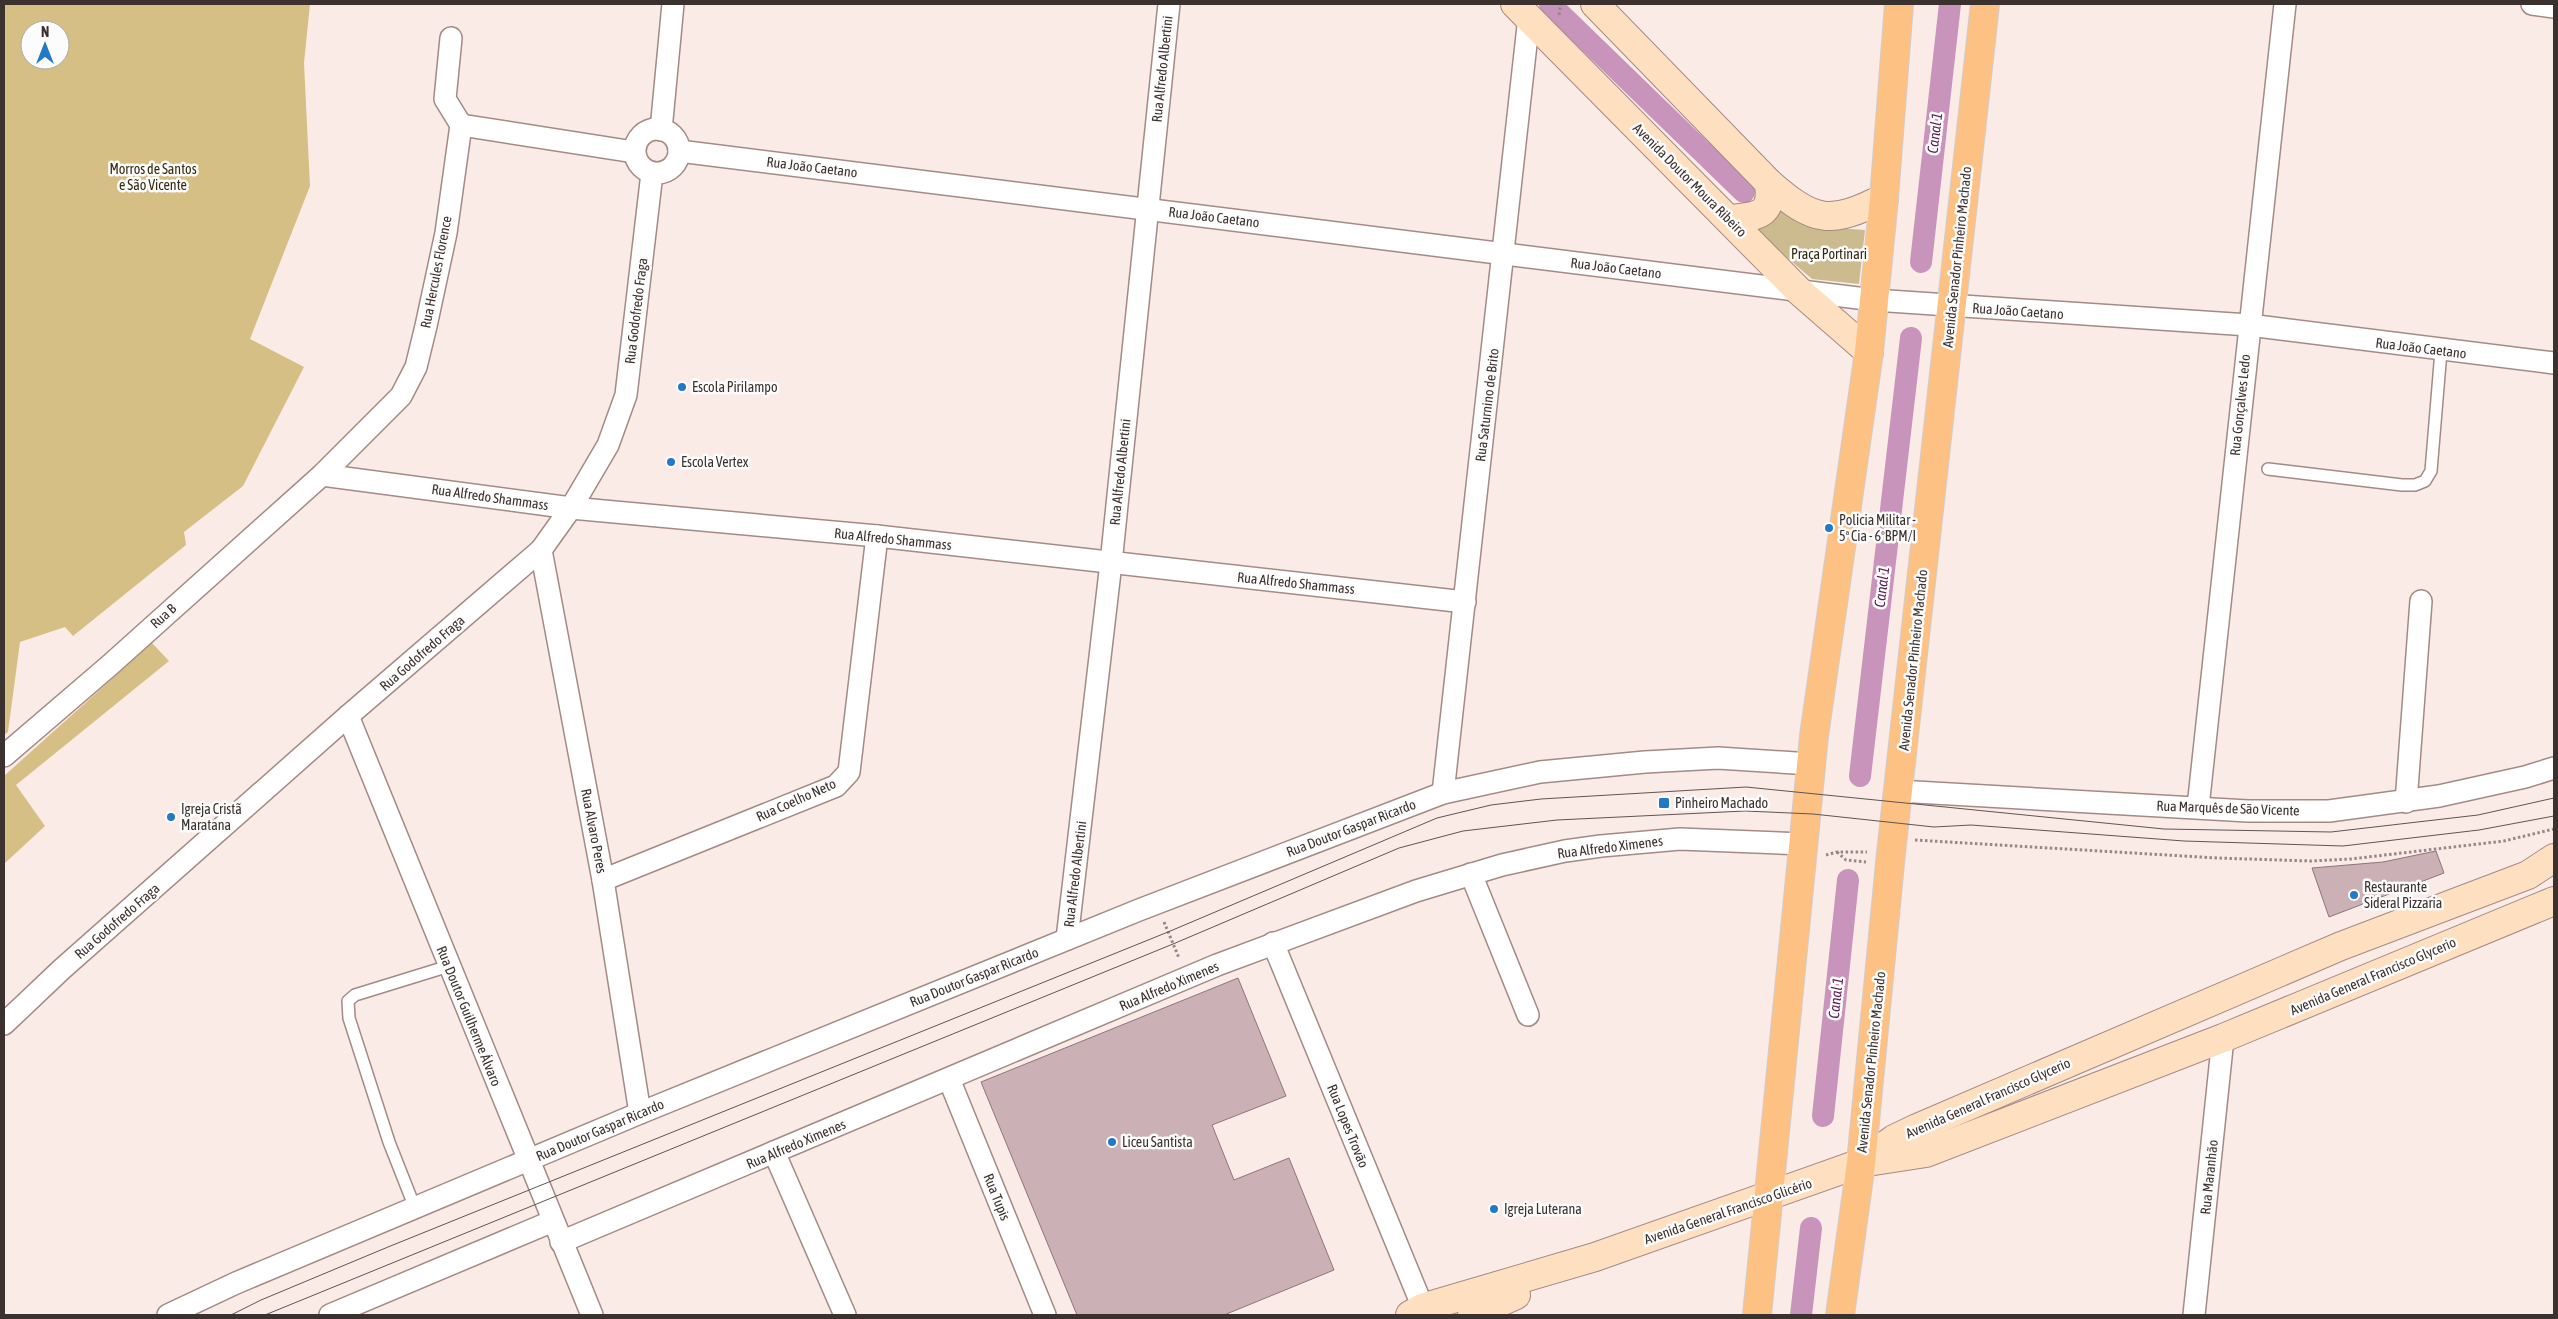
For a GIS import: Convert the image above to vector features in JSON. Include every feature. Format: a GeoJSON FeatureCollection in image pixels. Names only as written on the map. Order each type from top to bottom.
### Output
{"type":"FeatureCollection","features":[{"type":"Feature","properties":{"kind":"main road"},"geometry":{"type":"LineString","coordinates":[[1595,4],[1769,183],[1790,202],[1812,214],[1834,218],[1856,212],[1884,198]]}},
{"type":"Feature","properties":{"kind":"main road"},"geometry":{"type":"LineString","coordinates":[[1757,1315],[1812,851],[1812,764],[1869,352],[1879,300],[1884,198],[1899,4]]}},
{"type":"Feature","properties":{"kind":"main road","name":"Avenida Senador Pinheiro Machado"},"geometry":{"type":"LineString","coordinates":[[1840,1315],[1861,1163],[1879,852],[1898,790],[1945,306],[1985,4]]}},
{"type":"Feature","properties":{"kind":"main road","name":"Avenida Doutor Moura Ribeiro"},"geometry":{"type":"LineString","coordinates":[[1522,10],[1799,291],[1869,352]]}},
{"type":"Feature","properties":{"kind":"main road"},"geometry":{"type":"LineString","coordinates":[[1730,219],[1748,217],[1764,212],[1770,200],[1769,183]]}},
{"type":"Feature","properties":{"kind":"main road","name":"Avenida General Francisco Glycerio"},"geometry":{"type":"LineString","coordinates":[[1861,1163],[1894,1139],[1917,1128],[2341,946],[2528,876],[2554,858]]}},
{"type":"Feature","properties":{"kind":"main road","name":"Avenida General Francisco Glycerio"},"geometry":{"type":"LineString","coordinates":[[1861,1163],[1926,1153],[2223,1038],[2554,901]]}},
{"type":"Feature","properties":{"kind":"main road"},"geometry":{"type":"LineString","coordinates":[[2223,1038],[2227,1017],[2233,1007],[2341,946]]}},
{"type":"Feature","properties":{"kind":"main road","name":"Avenida General Francisco Glicério"},"geometry":{"type":"LineString","coordinates":[[1420,1313],[1595,1257],[1770,1197],[1861,1163]]}},
{"type":"Feature","properties":{"kind":"main road","name":"Avenida General Francisco Glicério"},"geometry":{"type":"LineString","coordinates":[[1472,1315],[1595,1257]]}},
{"type":"Feature","properties":{"kind":"street"},"geometry":{"type":"LineString","coordinates":[[661,130],[673,4]]}},
{"type":"Feature","properties":{"kind":"street","name":"Rua Alfredo Albertini"},"geometry":{"type":"LineString","coordinates":[[1067,939],[1111,563],[1169,4]]}},
{"type":"Feature","properties":{"kind":"street","name":"Rua Gonçalves Ledo"},"geometry":{"type":"LineString","coordinates":[[2198,807],[2285,4]]}},
{"type":"Feature","properties":{"kind":"street"},"geometry":{"type":"LineString","coordinates":[[2532,4],[2554,7]]}},
{"type":"Feature","properties":{"kind":"street","name":"Rua Saturnino de Brito"},"geometry":{"type":"LineString","coordinates":[[1443,793],[1504,254],[1522,10]]}},
{"type":"Feature","properties":{"kind":"street"},"geometry":{"type":"LineString","coordinates":[[451,38],[445,99],[461,125],[634,152]]}},
{"type":"Feature","properties":{"kind":"street","name":"Rua Hercules Florence"},"geometry":{"type":"LineString","coordinates":[[322,475],[401,396],[416,367],[446,234],[461,125]]}},
{"type":"Feature","properties":{"kind":"street"},"geometry":{"type":"LineString","coordinates":[[661,130],[674,137],[679,151],[678,158],[670,168],[659,173],[652,173],[640,165],[634,152],[638,139],[643,134],[648,131],[661,130]]}},
{"type":"Feature","properties":{"kind":"street","name":"Rua João Caetano"},"geometry":{"type":"LineString","coordinates":[[679,151],[1799,291],[1945,306],[2249,325],[2441,351],[2554,363]]}},
{"type":"Feature","properties":{"kind":"street","name":"Rua Godofredo Fraga"},"geometry":{"type":"LineString","coordinates":[[4,1024],[62,969],[348,716],[542,550],[572,508],[608,446],[626,395],[652,173]]}},
{"type":"Feature","properties":{"kind":"street","name":"Rua Alfredo Shammass"},"geometry":{"type":"LineString","coordinates":[[322,475],[572,508],[877,536],[1465,602]]}},
{"type":"Feature","properties":{"kind":"street","name":"Rua B"},"geometry":{"type":"LineString","coordinates":[[4,756],[110,665],[322,475]]}},
{"type":"Feature","properties":{"kind":"street","name":"Rua Coelho Neto"},"geometry":{"type":"LineString","coordinates":[[603,880],[836,786],[849,772],[877,536]]}},
{"type":"Feature","properties":{"kind":"street","name":"Rua Alvaro Peres"},"geometry":{"type":"LineString","coordinates":[[542,550],[603,880],[640,1113]]}},
{"type":"Feature","properties":{"kind":"street"},"geometry":{"type":"LineString","coordinates":[[2406,802],[2421,601]]}},
{"type":"Feature","properties":{"kind":"street","name":"Rua Doutor Guilherme Álvaro"},"geometry":{"type":"LineString","coordinates":[[348,716],[592,1315]]}},
{"type":"Feature","properties":{"kind":"street","name":"Rua Doutor Gaspar Ricardo"},"geometry":{"type":"LineString","coordinates":[[168,1315],[236,1283],[640,1113],[1067,939],[1443,793],[1540,772],[1645,762],[1718,758],[1812,764]]}},
{"type":"Feature","properties":{"kind":"street","name":"Rua Marquês de São Vicente"},"geometry":{"type":"LineString","coordinates":[[1898,790],[2248,811],[2320,811],[2406,802],[2490,785],[2554,768]]}},
{"type":"Feature","properties":{"kind":"street","name":"Rua Alfredo Ximenes"},"geometry":{"type":"LineString","coordinates":[[562,1242],[1273,943],[1416,891],[1472,874],[1565,851],[1601,846],[1680,839],[1812,851]]}},
{"type":"Feature","properties":{"kind":"street"},"geometry":{"type":"LineString","coordinates":[[1472,874],[1528,1014]]}},
{"type":"Feature","properties":{"kind":"street","name":"Rua Lopes Trovão"},"geometry":{"type":"LineString","coordinates":[[1273,943],[1420,1313]]}},
{"type":"Feature","properties":{"kind":"street","name":"Rua Maranhão"},"geometry":{"type":"LineString","coordinates":[[2194,1315],[2223,1038]]}},
{"type":"Feature","properties":{"kind":"street","name":"Rua Tupis"},"geometry":{"type":"LineString","coordinates":[[949,1079],[1045,1315]]}},
{"type":"Feature","properties":{"kind":"street"},"geometry":{"type":"LineString","coordinates":[[774,1152],[845,1315]]}},
{"type":"Feature","properties":{"kind":"street"},"geometry":{"type":"LineString","coordinates":[[330,1315],[553,1221]]}},
{"type":"Feature","properties":{"kind":"lane"},"geometry":{"type":"LineString","coordinates":[[2268,469],[2402,485],[2415,485],[2425,481],[2431,471],[2441,351]]}},
{"type":"Feature","properties":{"kind":"lane"},"geometry":{"type":"LineString","coordinates":[[415,1208],[389,1142],[348,1018],[348,1001],[355,995],[449,966]]}},
{"type":"Feature","properties":{"kind":"path"},"geometry":{"type":"LineString","coordinates":[[1837,852],[1846,860],[1861,863],[1879,852],[1908,840],[2217,858],[2311,861],[2351,859],[2504,841],[2554,829]]}},
{"type":"Feature","properties":{"kind":"path"},"geometry":{"type":"LineString","coordinates":[[1812,851],[1827,854],[1837,852],[1879,852]]}},
{"type":"Feature","properties":{"kind":"path"},"geometry":{"type":"LineString","coordinates":[[1156,923],[1163,920],[1180,960],[1187,957]]}},
{"type":"Feature","properties":{"kind":"green space","name":"Morros de Santos e São Vicente"},"geometry":{"type":"Polygon","coordinates":[[[4,4],[310,4],[304,63],[310,186],[250,339],[304,367],[243,486],[184,532],[186,545],[73,636],[65,627],[20,642],[8,732],[4,735],[4,4]]]}},
{"type":"Feature","properties":{"kind":"green space","name":"Praça Portinari"},"geometry":{"type":"Polygon","coordinates":[[[1777,207],[1823,227],[1865,230],[1859,284],[1812,279],[1756,231],[1777,207]]]}},
{"type":"Feature","properties":{"kind":"green space"},"geometry":{"type":"Polygon","coordinates":[[[152,643],[169,661],[16,785],[45,826],[4,864],[4,776],[152,643]]]}},
{"type":"Feature","properties":{"kind":"building","name":"Restaurante Sideral Pizzaria"},"geometry":{"type":"Polygon","coordinates":[[[2436,851],[2444,873],[2329,917],[2312,868],[2383,862],[2436,851]]]}},
{"type":"Feature","properties":{"kind":"building","name":"Liceu Santista"},"geometry":{"type":"Polygon","coordinates":[[[1238,978],[1286,1096],[1212,1125],[1234,1180],[1289,1158],[1334,1270],[1224,1315],[1077,1315],[981,1082],[1238,978]]]}},
{"type":"Feature","properties":{"kind":"waterway"},"geometry":{"type":"LineString","coordinates":[[1550,4],[1744,192]]}},
{"type":"Feature","properties":{"kind":"waterway","name":"Canal 1"},"geometry":{"type":"LineString","coordinates":[[1921,262],[1950,4]]}},
{"type":"Feature","properties":{"kind":"waterway","name":"Canal 1"},"geometry":{"type":"LineString","coordinates":[[1860,776],[1911,338]]}},
{"type":"Feature","properties":{"kind":"waterway","name":"Canal 1"},"geometry":{"type":"LineString","coordinates":[[1823,1116],[1848,880]]}},
{"type":"Feature","properties":{"kind":"waterway","name":"Canal 1"},"geometry":{"type":"LineString","coordinates":[[1801,1315],[1811,1228]]}},
{"type":"Feature","properties":{"kind":"tram line"},"geometry":{"type":"LineString","coordinates":[[231,1315],[261,1300],[388,1247],[1168,932],[1437,818],[1491,805],[1541,799],[1746,787],[2164,829],[2331,832],[2478,815],[2554,798]]}},
{"type":"Feature","properties":{"kind":"tram line"},"geometry":{"type":"LineString","coordinates":[[265,1315],[1173,944],[1399,848],[1463,831],[1557,820],[1745,811],[1813,814],[1934,827],[1971,825],[2184,841],[2343,846],[2479,830],[2554,816]]}},
{"type":"Feature","properties":{"kind":"place","name":"Escola Pirilampo"},"geometry":{"type":"Point","coordinates":[682,387]}},
{"type":"Feature","properties":{"kind":"place","name":"Escola Vertex"},"geometry":{"type":"Point","coordinates":[671,462]}},
{"type":"Feature","properties":{"kind":"place","name":"Policia Militar - 5ª Cia - 6ºBPM/I"},"geometry":{"type":"Point","coordinates":[1829,528]}},
{"type":"Feature","properties":{"kind":"place","name":"Pinheiro Machado"},"geometry":{"type":"Point","coordinates":[1664,803]}},
{"type":"Feature","properties":{"kind":"place","name":"Igreja Cristã Maratana"},"geometry":{"type":"Point","coordinates":[171,817]}},
{"type":"Feature","properties":{"kind":"place","name":"Restaurante Sideral Pizzaria"},"geometry":{"type":"Point","coordinates":[2354,895]}},
{"type":"Feature","properties":{"kind":"place","name":"Liceu Santista"},"geometry":{"type":"Point","coordinates":[1112,1142]}},
{"type":"Feature","properties":{"kind":"place","name":"Igreja Luterana"},"geometry":{"type":"Point","coordinates":[1494,1209]}}]}
